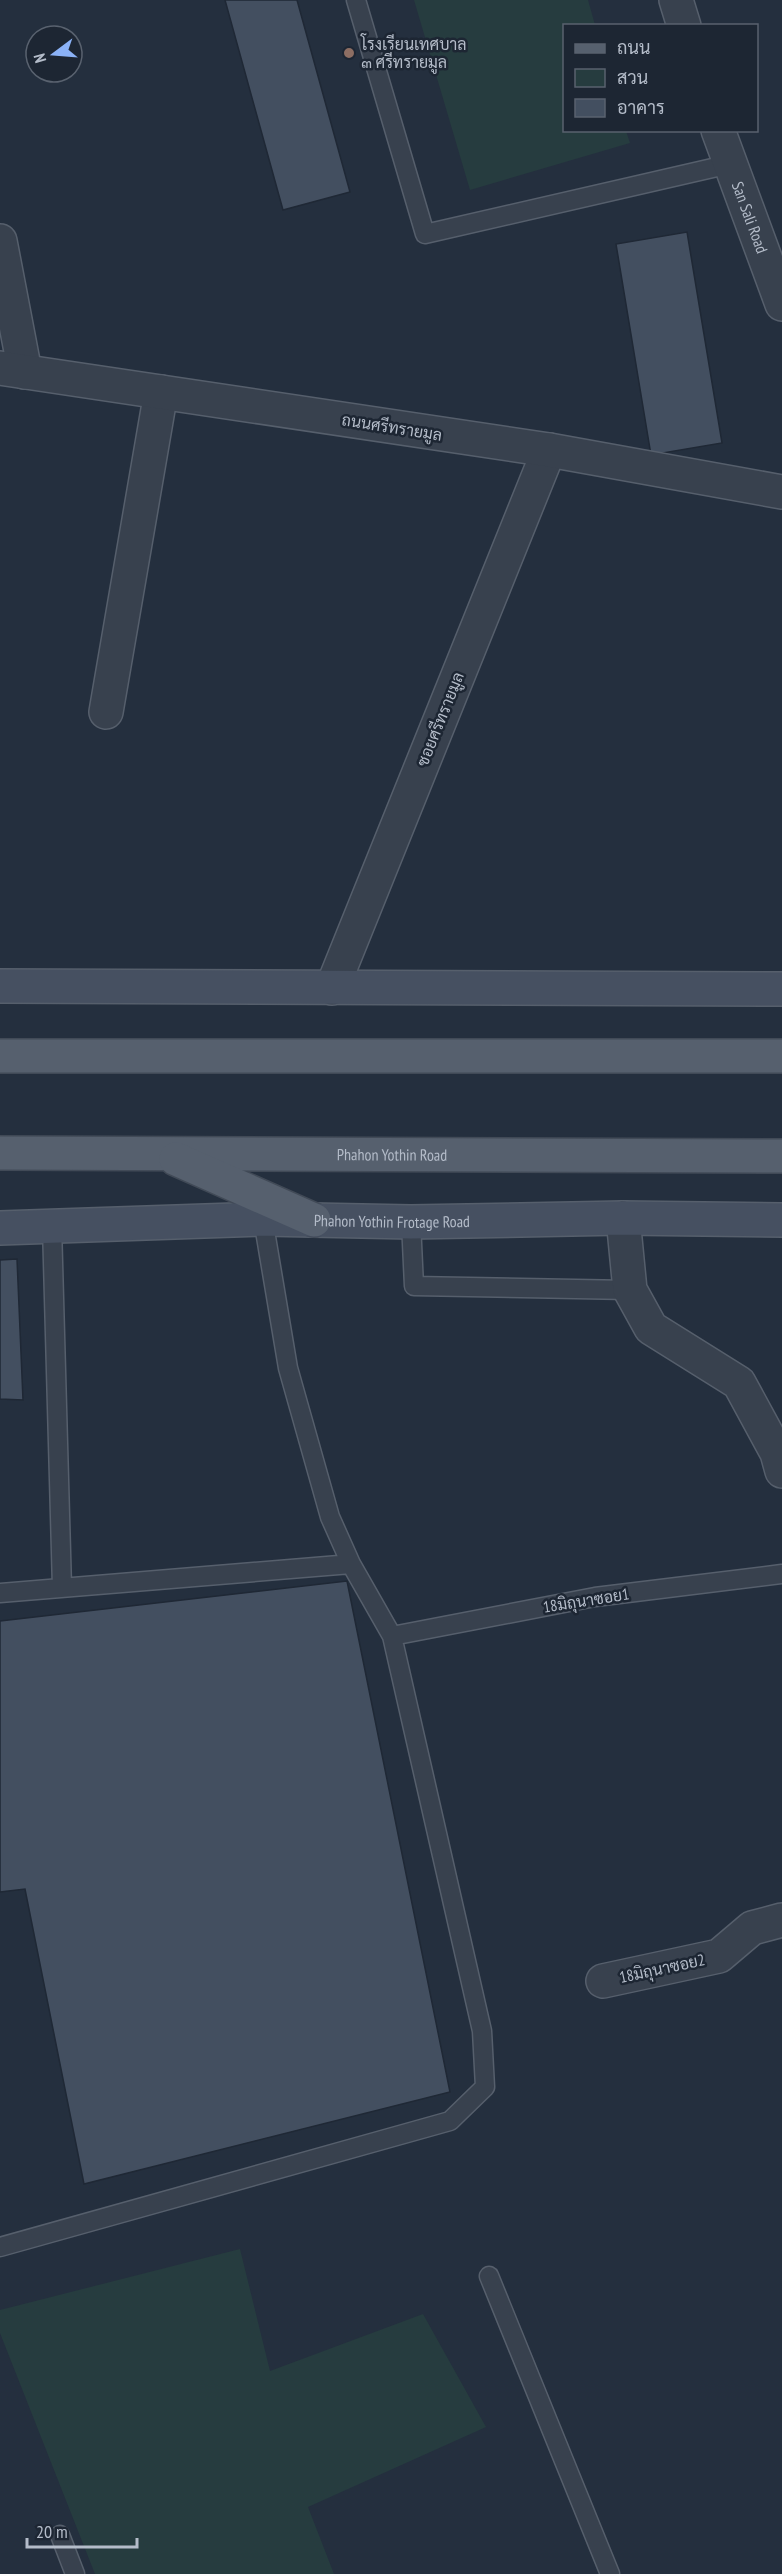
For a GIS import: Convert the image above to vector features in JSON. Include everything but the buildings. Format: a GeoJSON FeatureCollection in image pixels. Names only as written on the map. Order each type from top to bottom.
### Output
{"type":"FeatureCollection","features":[{"type":"Feature","properties":{"kind":"main road"},"geometry":{"type":"LineString","coordinates":[[0,986],[782,989]]}},
{"type":"Feature","properties":{"kind":"main road"},"geometry":{"type":"LineString","coordinates":[[0,1056],[782,1056]]}},
{"type":"Feature","properties":{"kind":"main road","name":"Phahon Yothin Road"},"geometry":{"type":"LineString","coordinates":[[0,1153],[782,1156]]}},
{"type":"Feature","properties":{"kind":"main road"},"geometry":{"type":"LineString","coordinates":[[164,1153],[314,1220]]}},
{"type":"Feature","properties":{"kind":"main road","name":"Phahon Yothin Frotage Road"},"geometry":{"type":"LineString","coordinates":[[0,1228],[262,1219],[411,1222],[623,1218],[782,1220]]}},
{"type":"Feature","properties":{"kind":"street"},"geometry":{"type":"LineString","coordinates":[[675,0],[683,24]]}},
{"type":"Feature","properties":{"kind":"street","name":"San Sali Road"},"geometry":{"type":"LineString","coordinates":[[719,132],[782,304]]}},
{"type":"Feature","properties":{"kind":"street"},"geometry":{"type":"LineString","coordinates":[[0,241],[12,370]]}},
{"type":"Feature","properties":{"kind":"street","name":"ถนนศรีทรายมูล"},"geometry":{"type":"LineString","coordinates":[[12,370],[549,450],[782,492]]}},
{"type":"Feature","properties":{"kind":"street"},"geometry":{"type":"LineString","coordinates":[[106,712],[161,392]]}},
{"type":"Feature","properties":{"kind":"street","name":"ซอยศรีทรายมูล"},"geometry":{"type":"LineString","coordinates":[[332,988],[549,450]]}},
{"type":"Feature","properties":{"kind":"street"},"geometry":{"type":"LineString","coordinates":[[623,1218],[630,1290],[651,1328],[739,1383],[777,1454],[782,1471]]}},
{"type":"Feature","properties":{"kind":"street","name":"18มิถุนาซอย2"},"geometry":{"type":"LineString","coordinates":[[603,1981],[718,1956],[752,1928],[782,1920]]}},
{"type":"Feature","properties":{"kind":"lane"},"geometry":{"type":"LineString","coordinates":[[356,0],[425,234],[730,164]]}},
{"type":"Feature","properties":{"kind":"lane"},"geometry":{"type":"LineString","coordinates":[[0,2247],[450,2121],[485,2087],[482,2031],[392,1636],[351,1564],[330,1517],[288,1368],[262,1219]]}},
{"type":"Feature","properties":{"kind":"lane"},"geometry":{"type":"LineString","coordinates":[[411,1222],[414,1286],[630,1290]]}},
{"type":"Feature","properties":{"kind":"lane"},"geometry":{"type":"LineString","coordinates":[[52,1226],[62,1588]]}},
{"type":"Feature","properties":{"kind":"lane"},"geometry":{"type":"LineString","coordinates":[[0,1593],[351,1564]]}},
{"type":"Feature","properties":{"kind":"lane","name":"18มิถุนาซอย1"},"geometry":{"type":"LineString","coordinates":[[392,1636],[595,1597],[782,1574]]}},
{"type":"Feature","properties":{"kind":"lane"},"geometry":{"type":"LineString","coordinates":[[489,2276],[610,2574]]}},
{"type":"Feature","properties":{"kind":"lane"},"geometry":{"type":"LineString","coordinates":[[60,2535],[75,2574]]}},
{"type":"Feature","properties":{"kind":"green space"},"geometry":{"type":"Polygon","coordinates":[[[414,0],[588,0],[595,24],[563,24],[563,132],[626,132],[630,143],[470,190],[414,0]]]}},
{"type":"Feature","properties":{"kind":"green space"},"geometry":{"type":"Polygon","coordinates":[[[240,2249],[270,2371],[423,2314],[486,2427],[308,2507],[334,2574],[95,2574],[0,2333],[0,2310],[240,2249]]]}},
{"type":"Feature","properties":{"kind":"place","name":"โรงเรียนเทศบาล ๓ ศรีทรายมูล"},"geometry":{"type":"Point","coordinates":[349,53]}}]}
